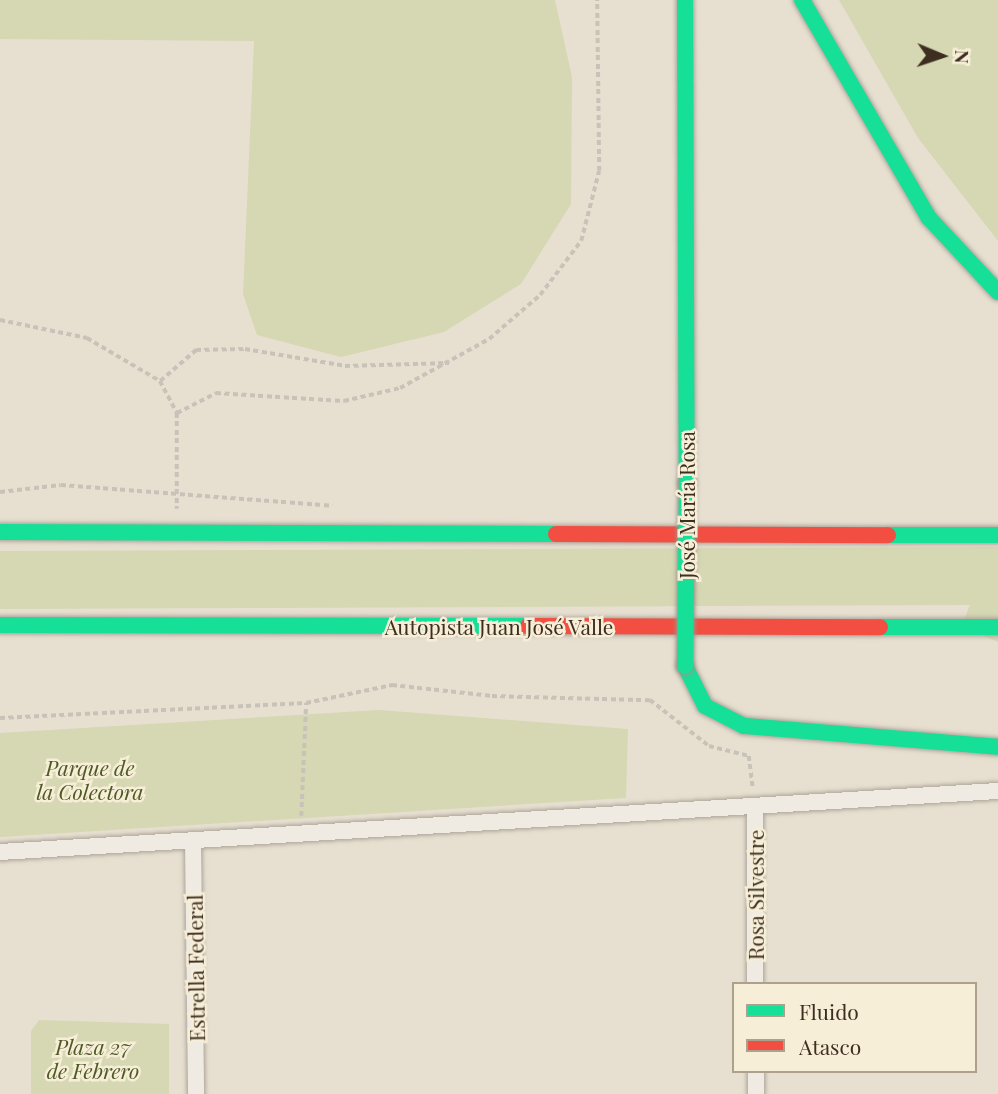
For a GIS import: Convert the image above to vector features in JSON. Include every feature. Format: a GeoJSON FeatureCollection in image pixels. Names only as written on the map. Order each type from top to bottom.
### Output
{"type":"FeatureCollection","features":[{"type":"Feature","properties":{"kind":"main road","name":"José María Rosa"},"geometry":{"type":"LineString","coordinates":[[685,0],[685,666],[705,706],[744,726],[998,747]]}},
{"type":"Feature","properties":{"kind":"main road"},"geometry":{"type":"LineString","coordinates":[[802,0],[929,218],[998,292]]}},
{"type":"Feature","properties":{"kind":"main road"},"geometry":{"type":"LineString","coordinates":[[0,532],[998,535]]}},
{"type":"Feature","properties":{"kind":"main road","name":"Autopista Juan José Valle"},"geometry":{"type":"LineString","coordinates":[[0,625],[998,627]]}},
{"type":"Feature","properties":{"kind":"main road"},"geometry":{"type":"LineString","coordinates":[[961,627],[998,634]]}},
{"type":"Feature","properties":{"kind":"street"},"geometry":{"type":"LineString","coordinates":[[0,852],[998,791]]}},
{"type":"Feature","properties":{"kind":"street","name":"Rosa Silvestre"},"geometry":{"type":"LineString","coordinates":[[755,806],[755,982]]}},
{"type":"Feature","properties":{"kind":"street","name":"Estrella Federal"},"geometry":{"type":"LineString","coordinates":[[193,841],[196,1094]]}},
{"type":"Feature","properties":{"kind":"street"},"geometry":{"type":"LineString","coordinates":[[756,1073],[756,1094]]}},
{"type":"Feature","properties":{"kind":"path"},"geometry":{"type":"LineString","coordinates":[[177,413],[216,393],[344,401],[400,388],[452,363],[540,295],[581,241],[599,171],[597,0]]}},
{"type":"Feature","properties":{"kind":"path"},"geometry":{"type":"LineString","coordinates":[[0,320],[88,338],[160,381],[177,413],[177,533]]}},
{"type":"Feature","properties":{"kind":"path"},"geometry":{"type":"LineString","coordinates":[[160,381],[196,350],[245,349],[345,366],[452,363]]}},
{"type":"Feature","properties":{"kind":"path"},"geometry":{"type":"LineString","coordinates":[[0,492],[61,485],[177,491],[342,508]]}},
{"type":"Feature","properties":{"kind":"path"},"geometry":{"type":"LineString","coordinates":[[0,718],[306,703],[392,685],[492,696],[650,700],[709,746],[749,756],[755,806]]}},
{"type":"Feature","properties":{"kind":"path"},"geometry":{"type":"LineString","coordinates":[[300,835],[306,703]]}},
{"type":"Feature","properties":{"kind":"green space"},"geometry":{"type":"Polygon","coordinates":[[[0,0],[555,0],[572,77],[571,204],[521,284],[444,332],[341,357],[257,335],[243,294],[254,41],[0,39],[0,0]]]}},
{"type":"Feature","properties":{"kind":"green space"},"geometry":{"type":"Polygon","coordinates":[[[839,0],[998,0],[998,241],[918,138],[839,0]]]}},
{"type":"Feature","properties":{"kind":"green space"},"geometry":{"type":"Polygon","coordinates":[[[998,547],[998,642],[961,627],[970,605],[0,609],[0,551],[998,547]]]}},
{"type":"Feature","properties":{"kind":"green space","name":"Parque de la Colectora"},"geometry":{"type":"Polygon","coordinates":[[[379,710],[628,729],[626,798],[0,837],[0,733],[379,710]]]}},
{"type":"Feature","properties":{"kind":"green space","name":"Plaza 27 de Febrero"},"geometry":{"type":"Polygon","coordinates":[[[39,1020],[169,1024],[169,1094],[31,1094],[31,1031],[39,1020]]]}},
{"type":"Feature","properties":{"kind":"traffic: fast"},"geometry":{"type":"LineString","coordinates":[[685,0],[687,483]]}},
{"type":"Feature","properties":{"kind":"traffic: fast"},"geometry":{"type":"LineString","coordinates":[[802,0],[929,218],[998,292]]}},
{"type":"Feature","properties":{"kind":"traffic: fast"},"geometry":{"type":"LineString","coordinates":[[685,666],[687,483]]}},
{"type":"Feature","properties":{"kind":"traffic: fast"},"geometry":{"type":"LineString","coordinates":[[0,532],[556,534]]}},
{"type":"Feature","properties":{"kind":"traffic: fast"},"geometry":{"type":"LineString","coordinates":[[888,535],[998,535]]}},
{"type":"Feature","properties":{"kind":"traffic: fast"},"geometry":{"type":"LineString","coordinates":[[0,625],[528,626]]}},
{"type":"Feature","properties":{"kind":"traffic: fast"},"geometry":{"type":"LineString","coordinates":[[880,627],[998,627]]}},
{"type":"Feature","properties":{"kind":"traffic: fast"},"geometry":{"type":"LineString","coordinates":[[685,666],[705,706],[744,726],[998,747]]}},
{"type":"Feature","properties":{"kind":"traffic: jam"},"geometry":{"type":"LineString","coordinates":[[556,534],[888,535]]}},
{"type":"Feature","properties":{"kind":"traffic: jam"},"geometry":{"type":"LineString","coordinates":[[528,626],[880,627]]}}]}
